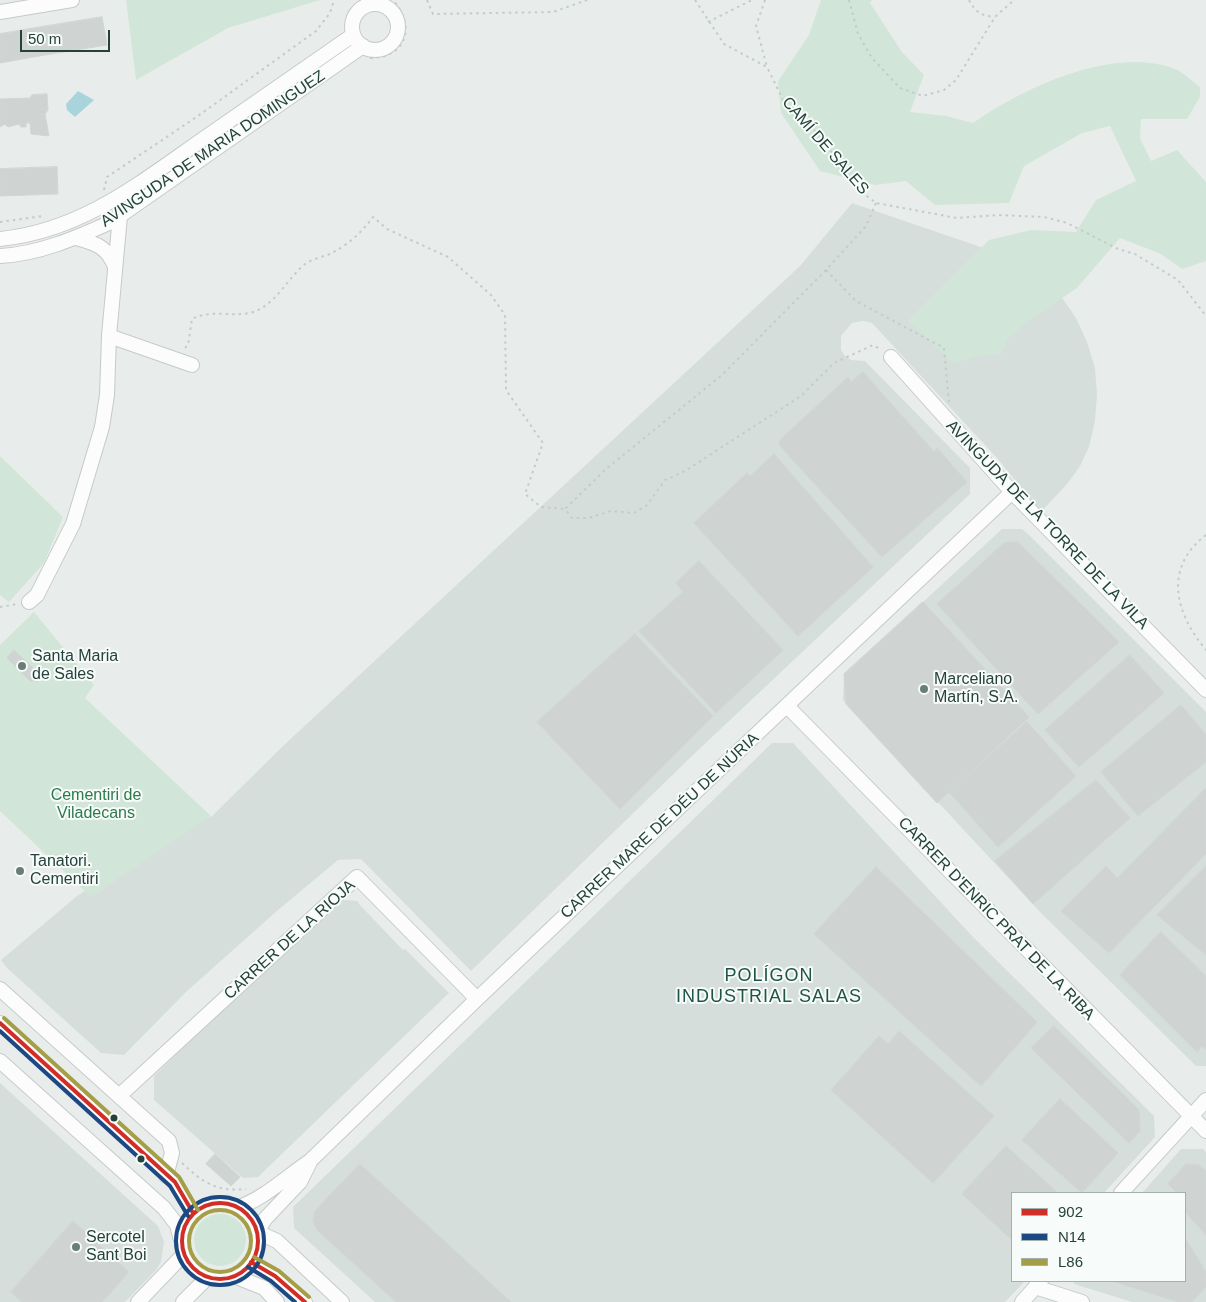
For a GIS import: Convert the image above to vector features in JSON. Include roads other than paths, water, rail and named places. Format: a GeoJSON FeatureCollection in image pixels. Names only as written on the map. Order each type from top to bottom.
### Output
{"type":"FeatureCollection","features":[{"type":"Feature","properties":{"kind":"street"},"geometry":{"type":"LineString","coordinates":[[0,12],[72,0]]}},
{"type":"Feature","properties":{"kind":"street"},"geometry":{"type":"LineString","coordinates":[[377,2],[394,15],[398,28],[393,41],[382,49],[375,50],[362,46],[354,35],[353,21],[359,5],[377,2]]}},
{"type":"Feature","properties":{"kind":"street","name":"AVINGUDA DE MARIA DOMINGUEZ"},"geometry":{"type":"LineString","coordinates":[[0,238],[26,235],[57,227],[110,204],[354,35]]}},
{"type":"Feature","properties":{"kind":"street","name":"AVINGUDA DE MARIA DOMINGUEZ"},"geometry":{"type":"LineString","coordinates":[[0,256],[40,250],[76,238],[120,216],[362,46]]}},
{"type":"Feature","properties":{"kind":"street"},"geometry":{"type":"LineString","coordinates":[[28,602],[37,595],[73,524],[95,453],[107,395],[109,336],[120,216]]}},
{"type":"Feature","properties":{"kind":"street"},"geometry":{"type":"LineString","coordinates":[[76,238],[98,244],[111,256],[115,269]]}},
{"type":"Feature","properties":{"kind":"street"},"geometry":{"type":"LineString","coordinates":[[109,336],[192,365]]}},
{"type":"Feature","properties":{"kind":"street","name":"AVINGUDA DE LA TORRE DE LA VILA"},"geometry":{"type":"LineString","coordinates":[[891,357],[1012,492],[1206,690]]}},
{"type":"Feature","properties":{"kind":"street","name":"CARRER MARE DE DÉU DE NÚRIA"},"geometry":{"type":"LineString","coordinates":[[310,1161],[477,999],[1012,492]]}},
{"type":"Feature","properties":{"kind":"street","name":"CARRER D'ENRIC PRAT DE LA RIBA"},"geometry":{"type":"LineString","coordinates":[[787,706],[1206,1132]]}},
{"type":"Feature","properties":{"kind":"street","name":"CARRER DE LA RIOJA"},"geometry":{"type":"LineString","coordinates":[[119,1096],[357,877],[477,999]]}},
{"type":"Feature","properties":{"kind":"street"},"geometry":{"type":"LineString","coordinates":[[0,989],[169,1141],[172,1153],[166,1176]]}},
{"type":"Feature","properties":{"kind":"street"},"geometry":{"type":"LineString","coordinates":[[0,1024],[166,1176],[175,1182],[193,1213]]}},
{"type":"Feature","properties":{"kind":"street"},"geometry":{"type":"LineString","coordinates":[[0,1061],[164,1208],[177,1225],[184,1254],[193,1269],[208,1277],[225,1279],[234,1276],[252,1262],[257,1245],[256,1232],[252,1220],[230,1204],[216,1203],[202,1207],[193,1213],[185,1224],[181,1240]]}},
{"type":"Feature","properties":{"kind":"street"},"geometry":{"type":"LineString","coordinates":[[1122,1192],[1206,1100]]}},
{"type":"Feature","properties":{"kind":"street"},"geometry":{"type":"LineString","coordinates":[[237,1208],[262,1197],[281,1180],[310,1161]]}},
{"type":"Feature","properties":{"kind":"street"},"geometry":{"type":"LineString","coordinates":[[256,1232],[265,1219],[300,1182],[310,1161]]}},
{"type":"Feature","properties":{"kind":"street"},"geometry":{"type":"LineString","coordinates":[[256,1232],[277,1241],[342,1302]]}},
{"type":"Feature","properties":{"kind":"street"},"geometry":{"type":"LineString","coordinates":[[138,1302],[184,1254]]}},
{"type":"Feature","properties":{"kind":"street"},"geometry":{"type":"LineString","coordinates":[[252,1262],[275,1276],[305,1302]]}},
{"type":"Feature","properties":{"kind":"street"},"geometry":{"type":"LineString","coordinates":[[234,1276],[264,1288],[277,1302]]}},
{"type":"Feature","properties":{"kind":"street"},"geometry":{"type":"LineString","coordinates":[[183,1302],[208,1277]]}},
{"type":"Feature","properties":{"kind":"street"},"geometry":{"type":"LineString","coordinates":[[1022,1302],[1038,1284],[1082,1302]]}},
{"type":"Feature","properties":{"kind":"water"},"geometry":{"type":"Polygon","coordinates":[[[78,91],[94,100],[75,117],[67,110],[66,104],[78,91]]]}},
{"type":"Feature","properties":{"kind":"place","name":"Santa Maria de Sales"},"geometry":{"type":"Point","coordinates":[22,666]}},
{"type":"Feature","properties":{"kind":"place","name":"Marceliano Martín, S.A."},"geometry":{"type":"Point","coordinates":[924,689]}},
{"type":"Feature","properties":{"kind":"place","name":"Tanatori. Cementiri"},"geometry":{"type":"Point","coordinates":[20,871]}},
{"type":"Feature","properties":{"kind":"place","name":"Sercotel Sant Boi"},"geometry":{"type":"Point","coordinates":[76,1247]}},
{"type":"Feature","properties":{"kind":"district","name":"POLÍGON INDUSTRIAL SALAS"},"geometry":{"type":"Point","coordinates":[769,986]}},
{"type":"Feature","properties":{"kind":"park label","name":"Cementiri de Viladecans"},"geometry":{"type":"Point","coordinates":[96,805]}}]}
